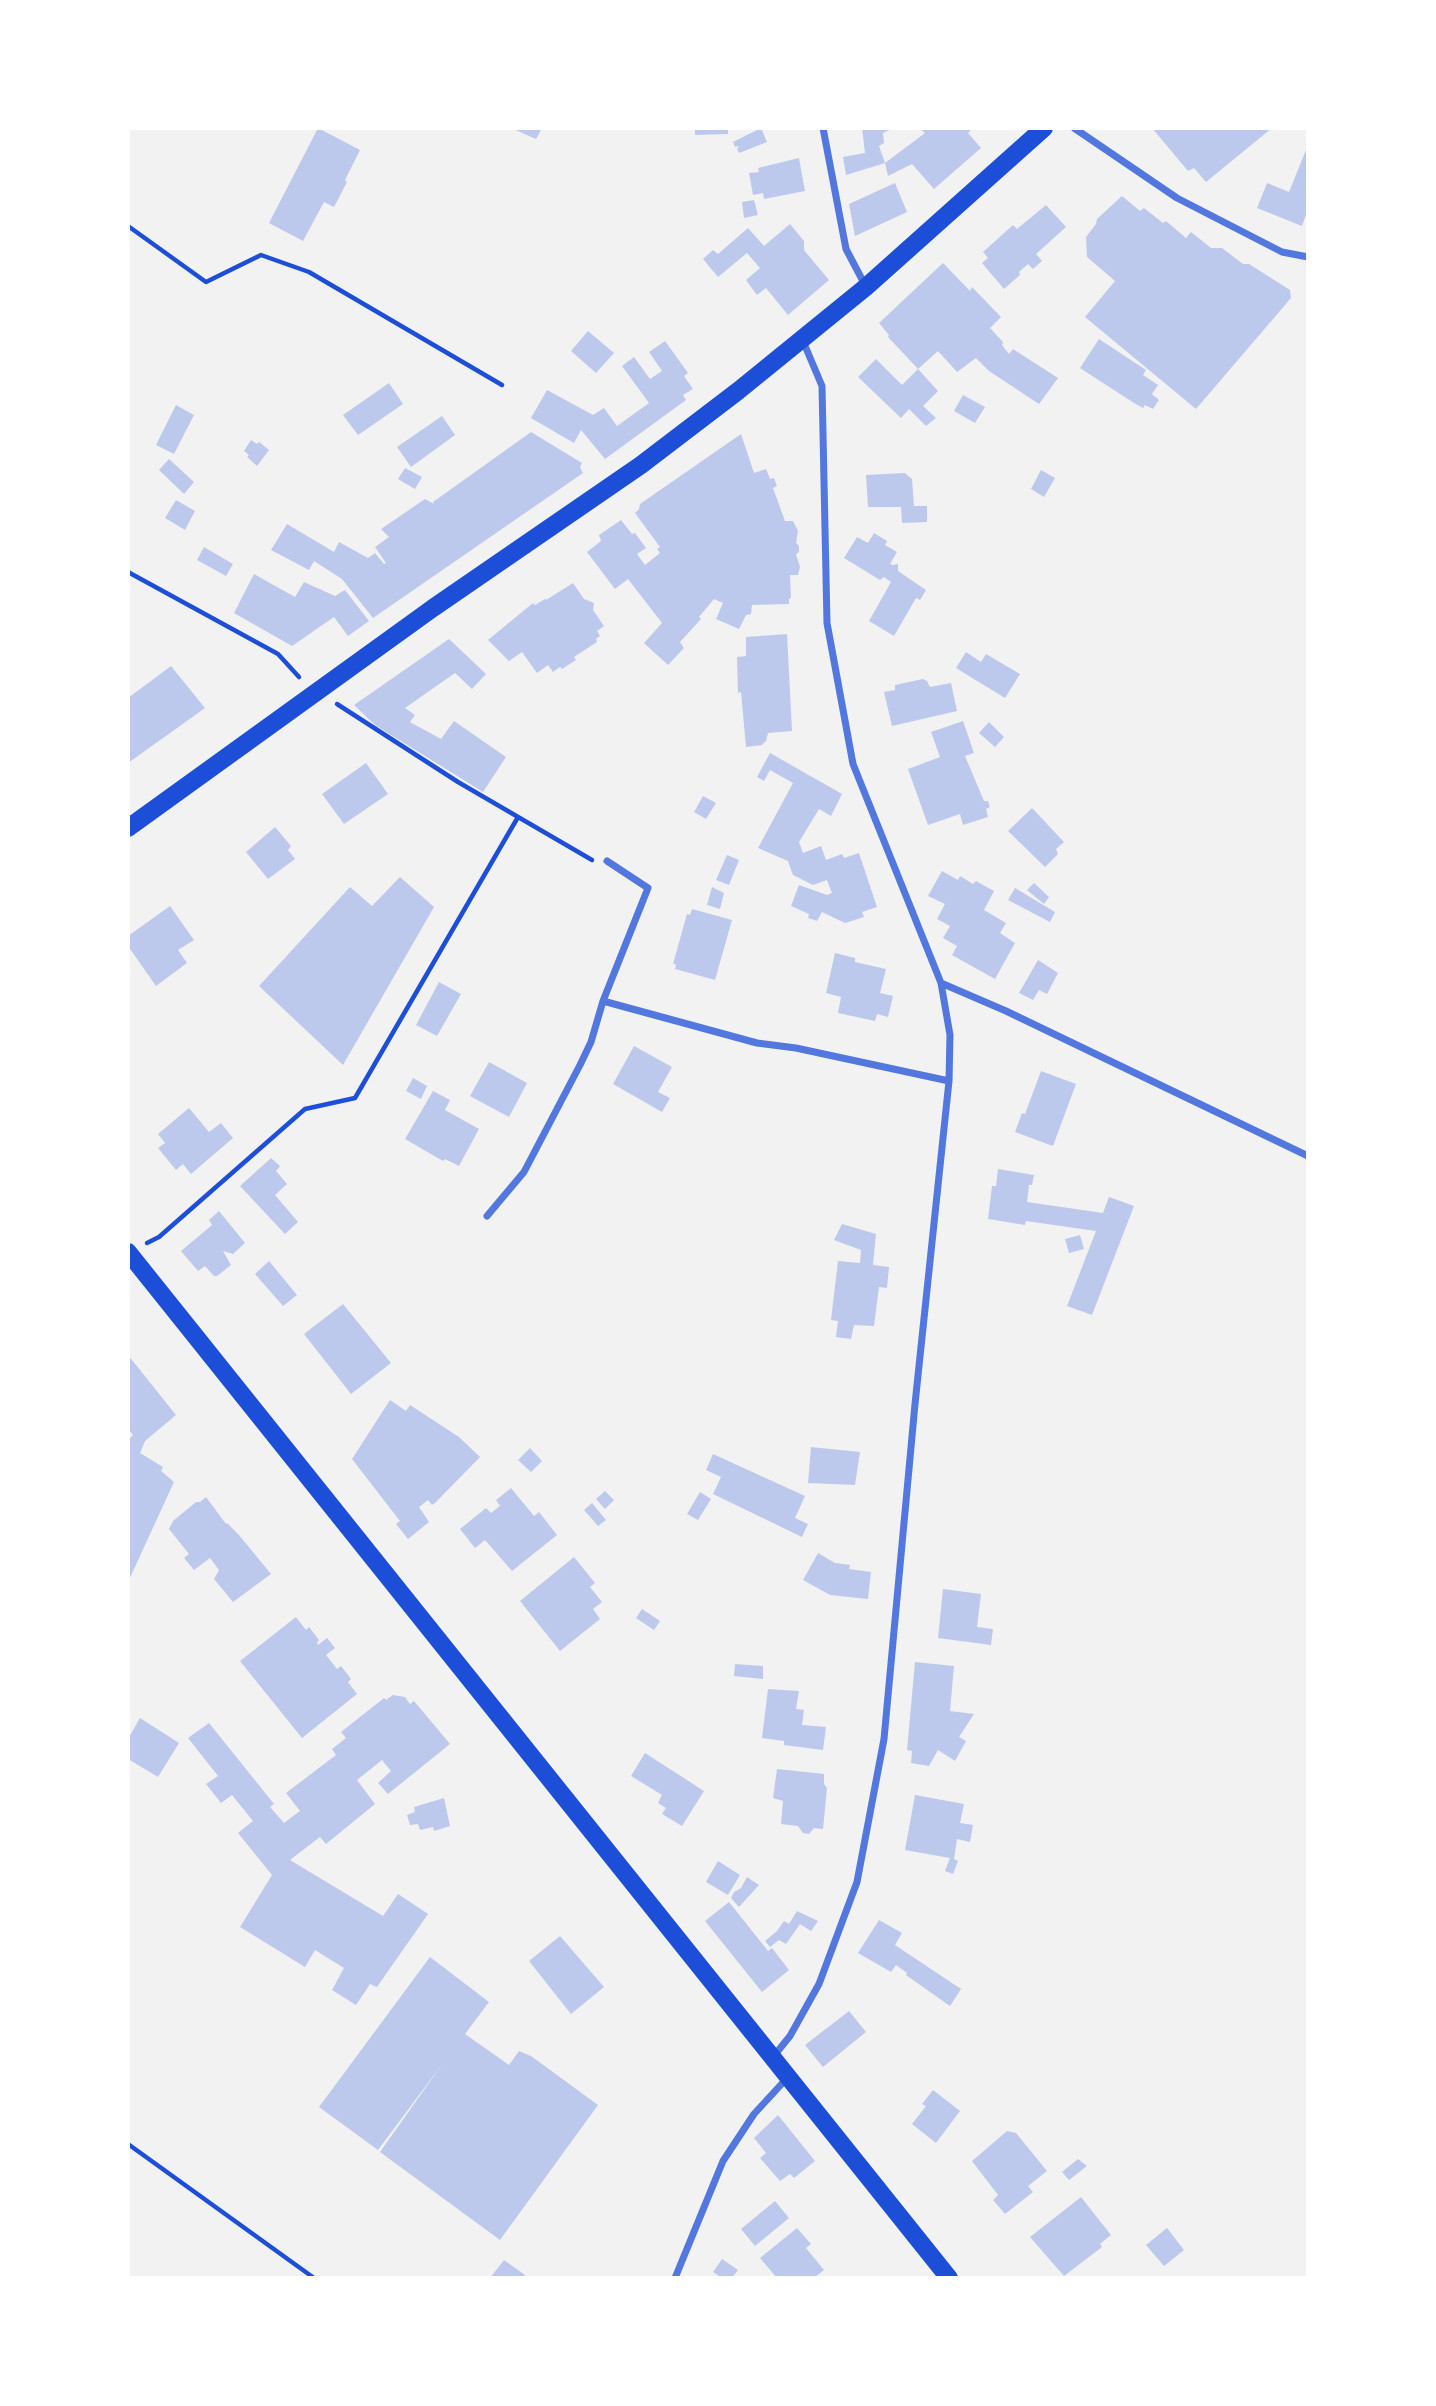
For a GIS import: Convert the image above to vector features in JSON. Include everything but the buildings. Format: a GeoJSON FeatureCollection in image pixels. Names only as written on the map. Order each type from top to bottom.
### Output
{"type":"FeatureCollection","features":[{"type":"Feature","properties":{"kind":"main road"},"geometry":{"type":"LineString","coordinates":[[128,828],[433,608],[641,465],[866,287],[1035,130]]}},
{"type":"Feature","properties":{"kind":"main road"},"geometry":{"type":"LineString","coordinates":[[128,1253],[949,2278]]}},
{"type":"Feature","properties":{"kind":"street"},"geometry":{"type":"LineString","coordinates":[[823,128],[846,249],[866,287]]}},
{"type":"Feature","properties":{"kind":"street"},"geometry":{"type":"LineString","coordinates":[[1074,128],[1177,198],[1282,252],[1308,257]]}},
{"type":"Feature","properties":{"kind":"street"},"geometry":{"type":"LineString","coordinates":[[773,2058],[790,2036],[818,1984],[857,1882],[884,1739],[949,1081],[950,1035],[940,983],[853,764],[827,623],[822,386],[802,340]]}},
{"type":"Feature","properties":{"kind":"street"},"geometry":{"type":"LineString","coordinates":[[487,1216],[530,1160],[580,1065],[648,888],[607,861]]}},
{"type":"Feature","properties":{"kind":"street"},"geometry":{"type":"LineString","coordinates":[[940,983],[1006,1011],[1308,1156]]}},
{"type":"Feature","properties":{"kind":"street"},"geometry":{"type":"LineString","coordinates":[[603,1001],[757,1043],[796,1048],[949,1081]]}},
{"type":"Feature","properties":{"kind":"street"},"geometry":{"type":"LineString","coordinates":[[675,2278],[723,2161],[754,2114],[788,2077]]}},
{"type":"Feature","properties":{"kind":"path"},"geometry":{"type":"LineString","coordinates":[[128,226],[206,282],[261,255],[309,272],[502,385]]}},
{"type":"Feature","properties":{"kind":"path"},"geometry":{"type":"LineString","coordinates":[[128,572],[278,654],[315,693],[347,709],[458,782],[589,860],[607,861]]}},
{"type":"Feature","properties":{"kind":"path"},"geometry":{"type":"LineString","coordinates":[[128,1253],[159,1237],[305,1109],[355,1098],[518,817]]}},
{"type":"Feature","properties":{"kind":"path"},"geometry":{"type":"LineString","coordinates":[[128,2144],[314,2278]]}}]}
